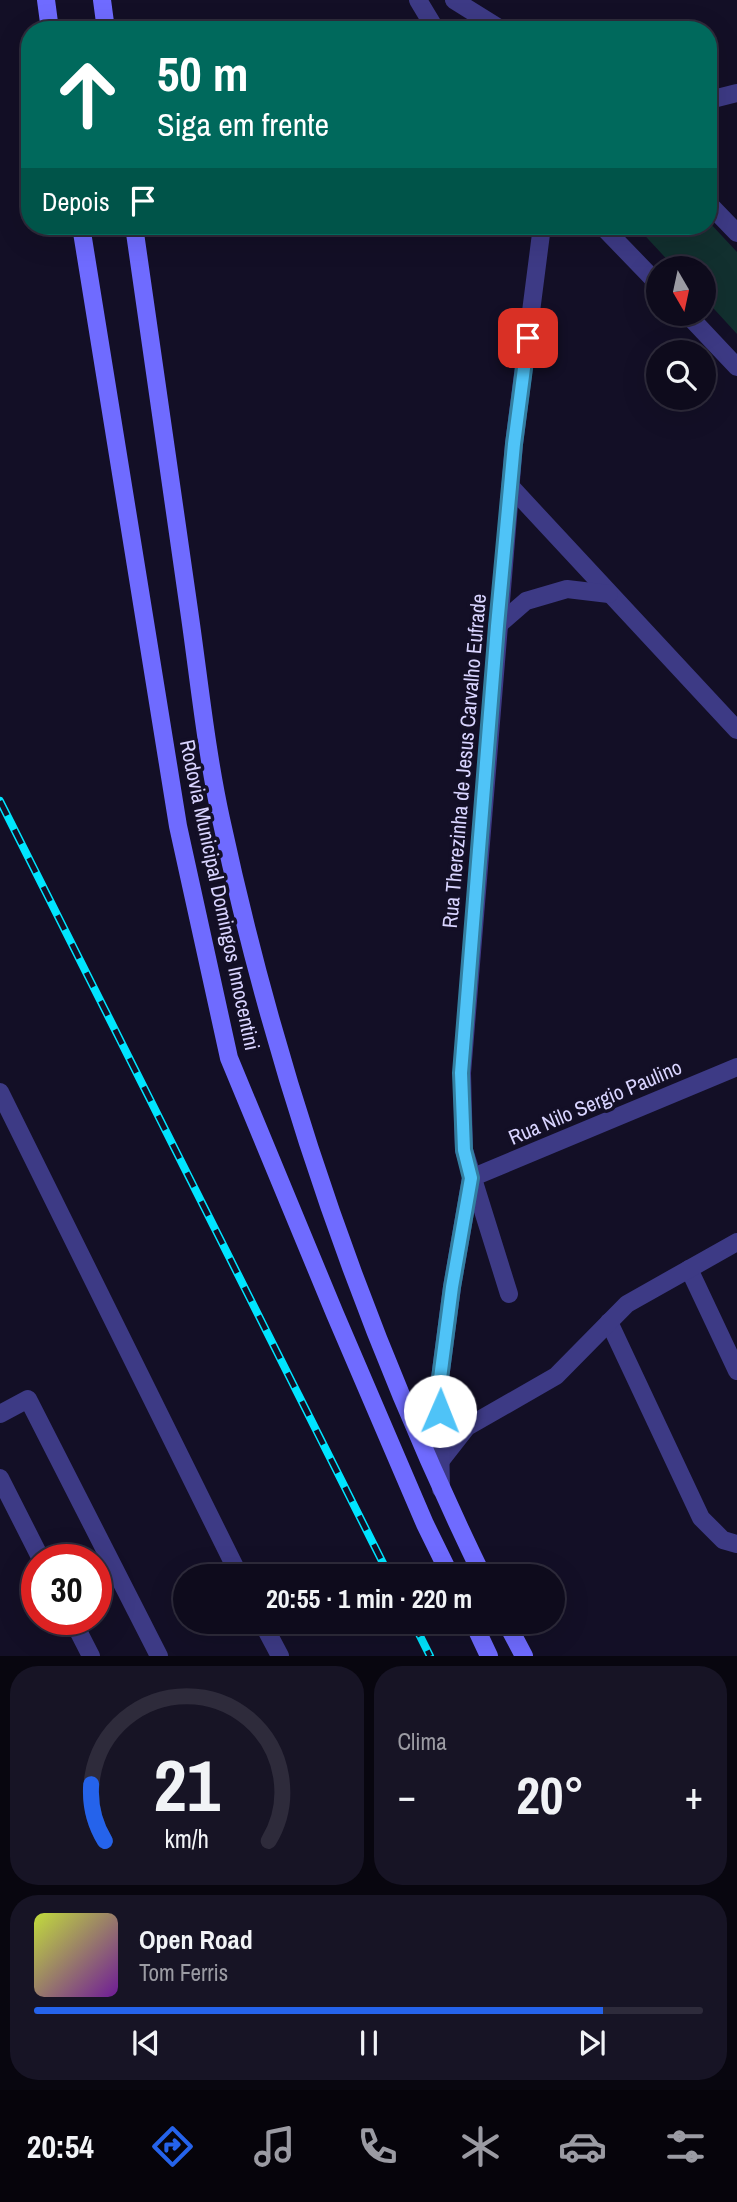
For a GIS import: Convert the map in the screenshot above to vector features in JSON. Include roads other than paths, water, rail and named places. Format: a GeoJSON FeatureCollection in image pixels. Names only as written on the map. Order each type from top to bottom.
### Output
{"type":"FeatureCollection","features":[{"type":"Feature","properties":{"kind":"main road"},"geometry":{"type":"LineString","coordinates":[[46,0],[49,21]]}},
{"type":"Feature","properties":{"kind":"main road"},"geometry":{"type":"LineString","coordinates":[[102,0],[105,21]]}},
{"type":"Feature","properties":{"kind":"main road","name":"Rodovia Municipal Domingos Innocentini"},"geometry":{"type":"LineString","coordinates":[[82,235],[178,826],[229,1058],[335,1314],[445,1564]]}},
{"type":"Feature","properties":{"kind":"main road","name":"Rodovia Municipal Domingos Innocentini"},"geometry":{"type":"LineString","coordinates":[[135,235],[210,754],[220,816],[238,892],[294,1098],[339,1236],[442,1491],[477,1564]]}},
{"type":"Feature","properties":{"kind":"main road"},"geometry":{"type":"LineString","coordinates":[[479,1634],[489,1656]]}},
{"type":"Feature","properties":{"kind":"main road"},"geometry":{"type":"LineString","coordinates":[[512,1634],[524,1656]]}},
{"type":"Feature","properties":{"kind":"street"},"geometry":{"type":"LineString","coordinates":[[418,0],[431,21]]}},
{"type":"Feature","properties":{"kind":"street"},"geometry":{"type":"LineString","coordinates":[[454,0],[488,21]]}},
{"type":"Feature","properties":{"kind":"street"},"geometry":{"type":"LineString","coordinates":[[717,98],[737,93]]}},
{"type":"Feature","properties":{"kind":"street"},"geometry":{"type":"LineString","coordinates":[[717,212],[737,233]]}},
{"type":"Feature","properties":{"kind":"street","name":"Rua Therezinha de Jesus Carvalho Eufrade"},"geometry":{"type":"LineString","coordinates":[[509,1294],[464,1150],[461,1073],[514,444],[541,235]]}},
{"type":"Feature","properties":{"kind":"street"},"geometry":{"type":"LineString","coordinates":[[611,235],[646,272]]}},
{"type":"Feature","properties":{"kind":"street"},"geometry":{"type":"LineString","coordinates":[[698,326],[737,367]]}},
{"type":"Feature","properties":{"kind":"street"},"geometry":{"type":"LineString","coordinates":[[511,487],[737,730]]}},
{"type":"Feature","properties":{"kind":"street"},"geometry":{"type":"LineString","coordinates":[[497,626],[526,601],[567,589],[609,594]]}},
{"type":"Feature","properties":{"kind":"street","name":"Rua Nilo Sergio Paulino"},"geometry":{"type":"LineString","coordinates":[[471,1178],[737,1067]]}},
{"type":"Feature","properties":{"kind":"street"},"geometry":{"type":"LineString","coordinates":[[0,1092],[234,1564]]}},
{"type":"Feature","properties":{"kind":"street"},"geometry":{"type":"LineString","coordinates":[[442,1491],[439,1386],[452,1287],[471,1178]]}},
{"type":"Feature","properties":{"kind":"street"},"geometry":{"type":"LineString","coordinates":[[442,1460],[467,1427],[556,1376],[627,1304],[737,1242]]}},
{"type":"Feature","properties":{"kind":"street"},"geometry":{"type":"LineString","coordinates":[[689,1269],[737,1371]]}},
{"type":"Feature","properties":{"kind":"street"},"geometry":{"type":"LineString","coordinates":[[609,1322],[701,1518],[723,1540],[737,1544]]}},
{"type":"Feature","properties":{"kind":"street"},"geometry":{"type":"LineString","coordinates":[[0,1413],[28,1399],[159,1656]]}},
{"type":"Feature","properties":{"kind":"street"},"geometry":{"type":"LineString","coordinates":[[0,1478],[5,1500],[32,1544]]}},
{"type":"Feature","properties":{"kind":"street"},"geometry":{"type":"LineString","coordinates":[[268,1634],[280,1656]]}},
{"type":"Feature","properties":{"kind":"street"},"geometry":{"type":"LineString","coordinates":[[80,1635],[91,1656]]}},
{"type":"Feature","properties":{"kind":"railway"},"geometry":{"type":"LineString","coordinates":[[0,801],[383,1564]]}},
{"type":"Feature","properties":{"kind":"railway"},"geometry":{"type":"LineString","coordinates":[[419,1634],[430,1656]]}}]}
